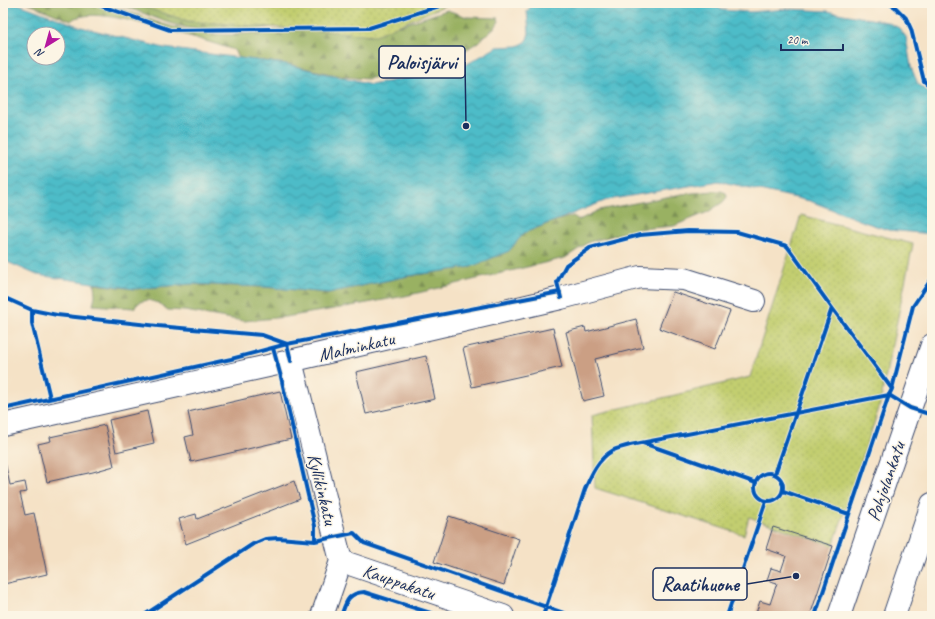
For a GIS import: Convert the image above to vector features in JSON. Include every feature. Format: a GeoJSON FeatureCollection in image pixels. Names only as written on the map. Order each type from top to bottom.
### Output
{"type":"FeatureCollection","features":[{"type":"Feature","properties":{"kind":"street","name":"Malminkatu"},"geometry":{"type":"LineString","coordinates":[[3,425],[291,361],[561,298],[640,277],[684,279],[754,301]]}},
{"type":"Feature","properties":{"kind":"street","name":"Pohjolankatu"},"geometry":{"type":"LineString","coordinates":[[839,616],[931,353]]}},
{"type":"Feature","properties":{"kind":"street","name":"Kyllikinkatu"},"geometry":{"type":"LineString","coordinates":[[291,361],[341,561]]}},
{"type":"Feature","properties":{"kind":"street"},"geometry":{"type":"LineString","coordinates":[[894,616],[932,504]]}},
{"type":"Feature","properties":{"kind":"street"},"geometry":{"type":"LineString","coordinates":[[322,616],[341,561]]}},
{"type":"Feature","properties":{"kind":"street","name":"Kauppakatu"},"geometry":{"type":"LineString","coordinates":[[341,561],[503,616]]}},
{"type":"Feature","properties":{"kind":"green space"},"geometry":{"type":"Polygon","coordinates":[[[27,3],[96,3],[122,9],[162,24],[198,33],[233,35],[279,30],[353,30],[398,26],[447,10],[467,17],[498,18],[499,21],[496,26],[478,42],[446,63],[367,79],[345,77],[286,64],[238,58],[234,50],[175,32],[118,18],[93,15],[77,17],[71,21],[27,3]]]}},
{"type":"Feature","properties":{"kind":"green space"},"geometry":{"type":"Polygon","coordinates":[[[111,3],[366,3],[284,25],[263,29],[220,32],[199,30],[176,25],[111,3]]]}},
{"type":"Feature","properties":{"kind":"green space"},"geometry":{"type":"Polygon","coordinates":[[[131,3],[451,3],[376,35],[188,21],[131,3]]]}},
{"type":"Feature","properties":{"kind":"green space"},"geometry":{"type":"Polygon","coordinates":[[[714,191],[726,193],[727,197],[723,202],[708,212],[674,226],[639,229],[589,242],[565,258],[405,296],[340,308],[285,317],[244,321],[185,311],[168,310],[158,303],[148,300],[140,302],[134,308],[93,305],[95,295],[94,284],[135,289],[190,284],[265,287],[328,293],[408,276],[471,267],[513,242],[524,233],[554,221],[573,216],[579,220],[599,210],[682,194],[714,191]]]}},
{"type":"Feature","properties":{"kind":"green space"},"geometry":{"type":"Polygon","coordinates":[[[801,215],[913,244],[879,408],[833,546],[749,517],[744,535],[595,488],[592,415],[750,377],[801,215]]]}},
{"type":"Feature","properties":{"kind":"water"},"geometry":{"type":"Polygon","coordinates":[[[3,3],[16,3],[81,27],[164,48],[286,64],[371,85],[462,67],[497,47],[518,46],[526,42],[529,33],[527,11],[534,3],[712,3],[722,10],[749,12],[788,9],[827,11],[887,22],[899,28],[906,37],[911,67],[918,84],[932,94],[932,234],[888,230],[810,201],[718,181],[607,200],[524,233],[509,251],[471,267],[408,276],[328,293],[265,287],[190,284],[135,289],[37,275],[3,260],[3,3]]]}},
{"type":"Feature","properties":{"kind":"building"},"geometry":{"type":"Polygon","coordinates":[[[673,292],[730,311],[715,349],[659,328],[673,292]]]}},
{"type":"Feature","properties":{"kind":"building"},"geometry":{"type":"Polygon","coordinates":[[[636,319],[643,347],[595,359],[604,396],[583,401],[566,332],[585,327],[586,332],[636,319]]]}},
{"type":"Feature","properties":{"kind":"building"},"geometry":{"type":"Polygon","coordinates":[[[553,328],[562,367],[472,387],[463,348],[553,328]]]}},
{"type":"Feature","properties":{"kind":"building"},"geometry":{"type":"Polygon","coordinates":[[[426,356],[435,399],[366,414],[356,372],[426,356]]]}},
{"type":"Feature","properties":{"kind":"building"},"geometry":{"type":"Polygon","coordinates":[[[280,391],[291,439],[191,462],[185,437],[193,435],[188,412],[280,391]]]}},
{"type":"Feature","properties":{"kind":"building"},"geometry":{"type":"Polygon","coordinates":[[[147,411],[154,443],[116,452],[109,420],[147,411]]]}},
{"type":"Feature","properties":{"kind":"building"},"geometry":{"type":"Polygon","coordinates":[[[105,425],[114,466],[47,482],[38,444],[51,441],[50,437],[105,425]]]}},
{"type":"Feature","properties":{"kind":"building"},"geometry":{"type":"Polygon","coordinates":[[[3,453],[10,485],[25,482],[27,492],[20,493],[25,515],[34,513],[47,574],[4,584],[3,453]]]}},
{"type":"Feature","properties":{"kind":"building"},"geometry":{"type":"Polygon","coordinates":[[[294,481],[300,499],[186,544],[179,519],[196,514],[197,519],[294,481]]]}},
{"type":"Feature","properties":{"kind":"building"},"geometry":{"type":"Polygon","coordinates":[[[449,516],[519,539],[504,585],[434,562],[449,516]]]}},
{"type":"Feature","properties":{"kind":"building"},"geometry":{"type":"Polygon","coordinates":[[[773,527],[833,546],[810,616],[766,616],[756,613],[760,601],[770,604],[777,583],[767,580],[771,568],[781,571],[786,556],[766,549],[773,527]]]}},
{"type":"Feature","properties":{"kind":"cycle path"},"geometry":{"type":"LineString","coordinates":[[93,3],[170,30],[369,28],[449,3]]}},
{"type":"Feature","properties":{"kind":"cycle path"},"geometry":{"type":"LineString","coordinates":[[888,3],[895,7],[906,18],[911,29],[924,81],[932,88]]}},
{"type":"Feature","properties":{"kind":"cycle path"},"geometry":{"type":"LineString","coordinates":[[561,298],[557,282],[566,265],[590,248],[640,235],[688,231],[737,232],[787,246],[892,389],[815,616]]}},
{"type":"Feature","properties":{"kind":"cycle path"},"geometry":{"type":"LineString","coordinates":[[892,389],[913,306],[932,278]]}},
{"type":"Feature","properties":{"kind":"cycle path"},"geometry":{"type":"LineString","coordinates":[[3,409],[231,359],[287,344],[560,292]]}},
{"type":"Feature","properties":{"kind":"cycle path"},"geometry":{"type":"LineString","coordinates":[[3,297],[32,310],[57,315],[262,335],[287,344],[291,361]]}},
{"type":"Feature","properties":{"kind":"cycle path"},"geometry":{"type":"LineString","coordinates":[[775,474],[832,308]]}},
{"type":"Feature","properties":{"kind":"cycle path"},"geometry":{"type":"LineString","coordinates":[[32,310],[32,323],[50,398]]}},
{"type":"Feature","properties":{"kind":"cycle path"},"geometry":{"type":"LineString","coordinates":[[273,348],[315,526],[315,541]]}},
{"type":"Feature","properties":{"kind":"cycle path"},"geometry":{"type":"LineString","coordinates":[[543,616],[585,489],[592,473],[599,463],[607,454],[614,450],[630,445],[889,395],[910,408],[932,415]]}},
{"type":"Feature","properties":{"kind":"cycle path"},"geometry":{"type":"LineString","coordinates":[[643,443],[756,483]]}},
{"type":"Feature","properties":{"kind":"cycle path"},"geometry":{"type":"LineString","coordinates":[[769,473],[779,477],[783,487],[779,497],[769,501],[759,497],[755,487],[759,477],[769,473]]}},
{"type":"Feature","properties":{"kind":"cycle path"},"geometry":{"type":"LineString","coordinates":[[783,491],[849,514]]}},
{"type":"Feature","properties":{"kind":"cycle path"},"geometry":{"type":"LineString","coordinates":[[727,616],[766,501]]}},
{"type":"Feature","properties":{"kind":"cycle path"},"geometry":{"type":"LineString","coordinates":[[143,616],[253,544],[265,539],[278,538],[315,541],[354,533],[364,543],[572,616]]}},
{"type":"Feature","properties":{"kind":"cycle path"},"geometry":{"type":"LineString","coordinates":[[341,616],[348,600],[354,594],[364,592],[440,616]]}},
{"type":"Feature","properties":{"kind":"place","name":"Paloisjärvi"},"geometry":{"type":"Point","coordinates":[466,126]}},
{"type":"Feature","properties":{"kind":"place","name":"Raatihuone"},"geometry":{"type":"Point","coordinates":[796,576]}}]}
